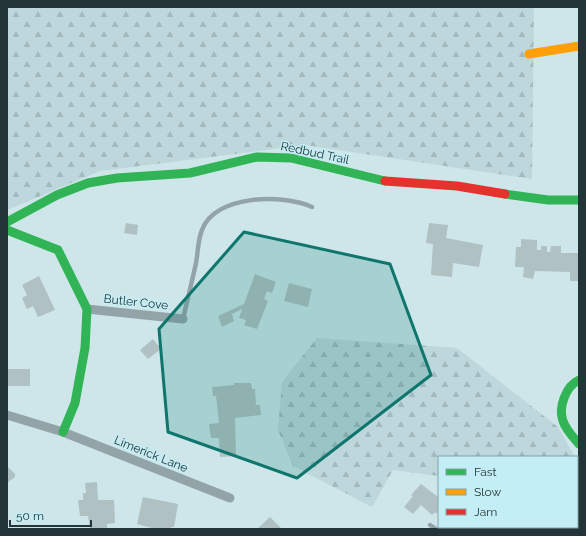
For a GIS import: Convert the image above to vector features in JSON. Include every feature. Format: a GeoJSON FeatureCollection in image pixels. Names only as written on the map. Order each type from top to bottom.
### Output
{"type":"FeatureCollection","features":[{"type":"Feature","properties":{"kind":"street"},"geometry":{"type":"LineString","coordinates":[[529,54],[579,46]]}},
{"type":"Feature","properties":{"kind":"street","name":"Redbud Trail"},"geometry":{"type":"LineString","coordinates":[[7,222],[23,216],[74,187],[103,180],[189,173],[256,157],[279,156],[311,162],[377,180],[410,184],[457,186],[537,200],[579,200]]}},
{"type":"Feature","properties":{"kind":"street"},"geometry":{"type":"LineString","coordinates":[[7,230],[58,250],[88,309],[86,348],[75,403],[64,432]]}},
{"type":"Feature","properties":{"kind":"street","name":"Butler Cove"},"geometry":{"type":"LineString","coordinates":[[88,309],[183,319]]}},
{"type":"Feature","properties":{"kind":"street"},"geometry":{"type":"LineString","coordinates":[[579,380],[576,381],[567,391],[563,403],[562,417],[579,444]]}},
{"type":"Feature","properties":{"kind":"street","name":"Limerick Lane"},"geometry":{"type":"LineString","coordinates":[[7,415],[64,432],[230,498]]}},
{"type":"Feature","properties":{"kind":"lane"},"geometry":{"type":"LineString","coordinates":[[183,319],[202,229],[212,216],[229,206],[253,199],[276,198],[300,201],[312,207]]}},
{"type":"Feature","properties":{"kind":"lane"},"geometry":{"type":"LineString","coordinates":[[430,525],[436,529]]}},
{"type":"Feature","properties":{"kind":"highlighted area"},"geometry":{"type":"Polygon","coordinates":[[[244,232],[390,264],[431,375],[297,478],[168,432],[159,329],[244,232]]]}},
{"type":"Feature","properties":{"kind":"green space"},"geometry":{"type":"Polygon","coordinates":[[[7,7],[534,7],[532,179],[305,145],[100,171],[7,210],[7,7]]]}},
{"type":"Feature","properties":{"kind":"green space"},"geometry":{"type":"Polygon","coordinates":[[[317,338],[457,348],[558,427],[574,456],[438,456],[438,476],[393,470],[372,507],[293,466],[278,430],[282,382],[317,338]]]}},
{"type":"Feature","properties":{"kind":"green space"},"geometry":{"type":"Polygon","coordinates":[[[578,463],[579,465],[578,521],[578,463]]]}},
{"type":"Feature","properties":{"kind":"green space"},"geometry":{"type":"Polygon","coordinates":[[[507,528],[543,528],[538,529],[507,528]]]}},
{"type":"Feature","properties":{"kind":"building"},"geometry":{"type":"Polygon","coordinates":[[[126,223],[138,225],[137,235],[124,233],[126,223]]]}},
{"type":"Feature","properties":{"kind":"building"},"geometry":{"type":"Polygon","coordinates":[[[429,223],[448,225],[446,238],[483,245],[479,267],[453,263],[452,277],[431,275],[433,244],[426,243],[429,223]]]}},
{"type":"Feature","properties":{"kind":"building"},"geometry":{"type":"Polygon","coordinates":[[[521,239],[537,240],[537,250],[541,250],[541,246],[547,246],[547,252],[550,252],[551,246],[561,246],[561,253],[579,253],[579,281],[570,281],[570,272],[535,271],[533,279],[523,277],[524,267],[515,267],[516,247],[521,247],[521,239]]]}},
{"type":"Feature","properties":{"kind":"building"},"geometry":{"type":"Polygon","coordinates":[[[255,274],[276,282],[272,293],[267,291],[264,299],[268,301],[257,329],[244,325],[246,320],[239,318],[242,309],[232,314],[234,321],[222,327],[218,316],[244,304],[255,274]]]}},
{"type":"Feature","properties":{"kind":"building"},"geometry":{"type":"Polygon","coordinates":[[[39,276],[55,310],[38,317],[33,306],[27,309],[22,298],[27,295],[22,285],[39,276]]]}},
{"type":"Feature","properties":{"kind":"building"},"geometry":{"type":"Polygon","coordinates":[[[289,283],[312,289],[308,307],[284,301],[289,283]]]}},
{"type":"Feature","properties":{"kind":"building"},"geometry":{"type":"Polygon","coordinates":[[[153,339],[161,349],[148,359],[140,350],[153,339]]]}},
{"type":"Feature","properties":{"kind":"building"},"geometry":{"type":"Polygon","coordinates":[[[7,369],[30,369],[30,386],[7,386],[7,369]]]}},
{"type":"Feature","properties":{"kind":"building"},"geometry":{"type":"Polygon","coordinates":[[[234,383],[251,383],[252,389],[255,389],[256,405],[260,405],[261,415],[235,418],[236,456],[220,457],[219,438],[211,438],[209,424],[219,423],[216,396],[213,396],[212,387],[234,385],[234,383]]]}},
{"type":"Feature","properties":{"kind":"building"},"geometry":{"type":"Polygon","coordinates":[[[7,466],[15,474],[15,477],[7,483],[7,466]]]}},
{"type":"Feature","properties":{"kind":"building"},"geometry":{"type":"Polygon","coordinates":[[[97,482],[98,500],[114,500],[115,523],[107,524],[107,529],[90,529],[88,516],[80,516],[78,500],[83,500],[83,493],[86,493],[85,483],[97,482]]]}},
{"type":"Feature","properties":{"kind":"building"},"geometry":{"type":"Polygon","coordinates":[[[421,484],[438,497],[438,511],[436,514],[435,512],[432,515],[421,505],[413,514],[404,507],[413,496],[411,495],[421,484]]]}},
{"type":"Feature","properties":{"kind":"building"},"geometry":{"type":"Polygon","coordinates":[[[143,497],[178,504],[174,527],[171,527],[171,529],[156,529],[137,524],[143,497]]]}},
{"type":"Feature","properties":{"kind":"building"},"geometry":{"type":"Polygon","coordinates":[[[270,517],[282,529],[257,529],[270,517]]]}},
{"type":"Feature","properties":{"kind":"traffic: fast"},"geometry":{"type":"LineString","coordinates":[[7,222],[57,195],[88,183],[117,178],[190,173],[257,157],[291,158],[385,181]]}},
{"type":"Feature","properties":{"kind":"traffic: fast"},"geometry":{"type":"LineString","coordinates":[[505,194],[548,200],[579,200]]}},
{"type":"Feature","properties":{"kind":"traffic: fast"},"geometry":{"type":"LineString","coordinates":[[7,230],[58,250],[87,309],[85,348],[75,403],[63,432]]}},
{"type":"Feature","properties":{"kind":"traffic: fast"},"geometry":{"type":"LineString","coordinates":[[579,380],[570,387],[562,403],[564,424],[579,444]]}},
{"type":"Feature","properties":{"kind":"traffic: slow"},"geometry":{"type":"LineString","coordinates":[[529,54],[579,46]]}},
{"type":"Feature","properties":{"kind":"traffic: jam"},"geometry":{"type":"LineString","coordinates":[[385,181],[457,186],[505,194]]}}]}
